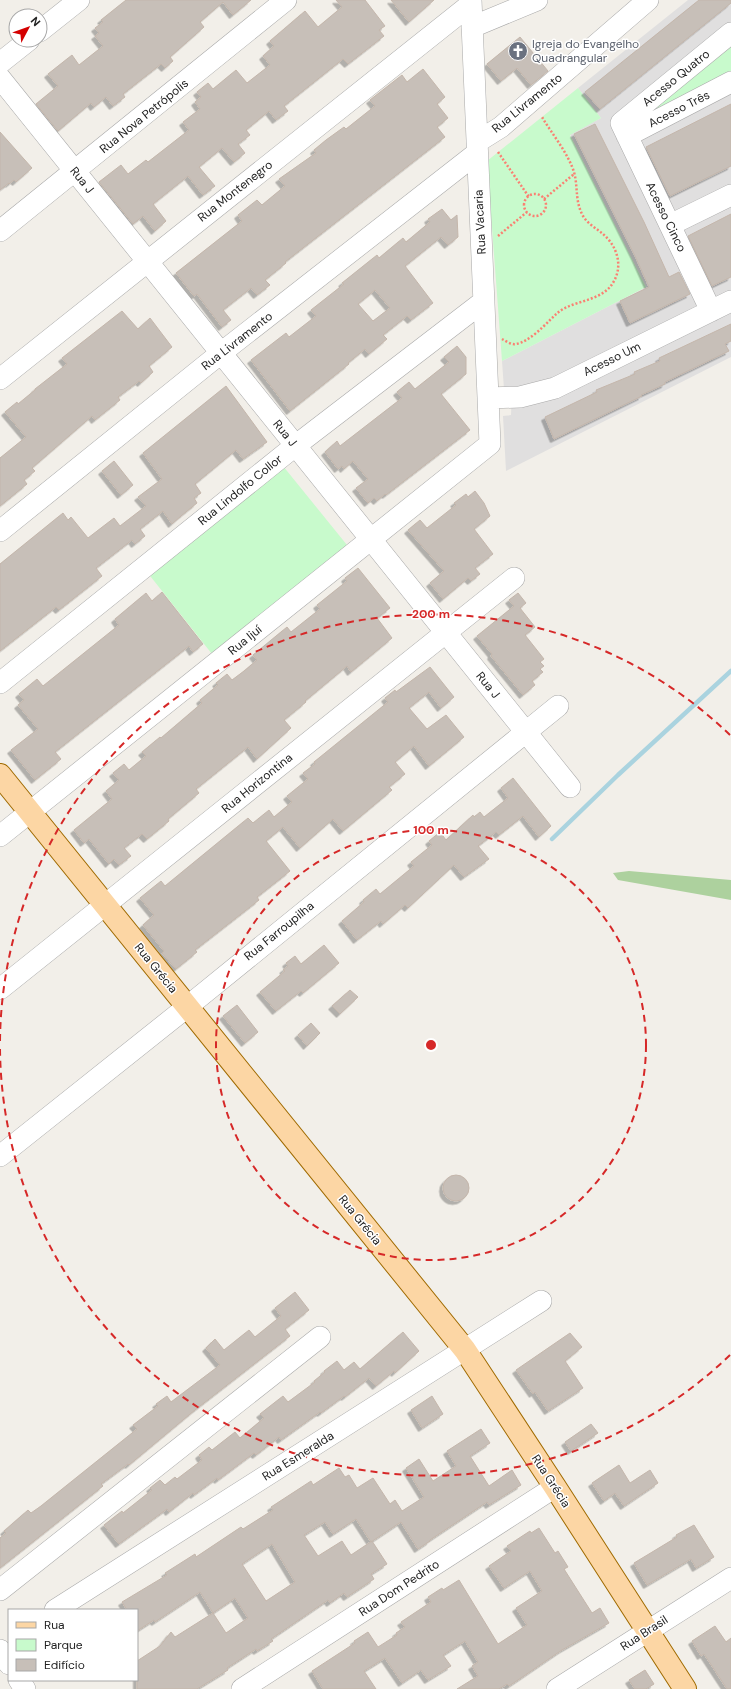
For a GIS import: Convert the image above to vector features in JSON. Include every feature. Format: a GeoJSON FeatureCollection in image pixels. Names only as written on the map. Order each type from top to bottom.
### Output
{"type":"FeatureCollection","features":[{"type":"Feature","properties":{"kind":"main road","name":"Rua Grécia"},"geometry":{"type":"LineString","coordinates":[[0,775],[465,1350],[685,1689]]}},
{"type":"Feature","properties":{"kind":"street"},"geometry":{"type":"LineString","coordinates":[[48,25],[79,0]]}},
{"type":"Feature","properties":{"kind":"street","name":"Rua Nova Petrópolis"},"geometry":{"type":"LineString","coordinates":[[0,231],[75,172],[286,0]]}},
{"type":"Feature","properties":{"kind":"street"},"geometry":{"type":"LineString","coordinates":[[472,27],[538,0]]}},
{"type":"Feature","properties":{"kind":"street","name":"Rua Livramento"},"geometry":{"type":"LineString","coordinates":[[0,531],[477,147],[648,0]]}},
{"type":"Feature","properties":{"kind":"street","name":"Rua Vacaria"},"geometry":{"type":"LineString","coordinates":[[471,2],[490,444]]}},
{"type":"Feature","properties":{"kind":"street","name":"Rua Montenegro"},"geometry":{"type":"LineString","coordinates":[[0,379],[471,2]]}},
{"type":"Feature","properties":{"kind":"street","name":"Acesso Quatro"},"geometry":{"type":"LineString","coordinates":[[624,130],[731,33]]}},
{"type":"Feature","properties":{"kind":"street"},"geometry":{"type":"LineString","coordinates":[[0,64],[19,48]]}},
{"type":"Feature","properties":{"kind":"street","name":"Rua J"},"geometry":{"type":"LineString","coordinates":[[0,78],[570,787]]}},
{"type":"Feature","properties":{"kind":"street","name":"Acesso Três"},"geometry":{"type":"LineString","coordinates":[[624,130],[731,82]]}},
{"type":"Feature","properties":{"kind":"street","name":"Acesso Cinco"},"geometry":{"type":"LineString","coordinates":[[624,130],[711,311]]}},
{"type":"Feature","properties":{"kind":"street"},"geometry":{"type":"LineString","coordinates":[[670,225],[731,194]]}},
{"type":"Feature","properties":{"kind":"street","name":"Rua Lindolfo Collor"},"geometry":{"type":"LineString","coordinates":[[0,683],[296,446],[484,301]]}},
{"type":"Feature","properties":{"kind":"street","name":"Acesso Um"},"geometry":{"type":"LineString","coordinates":[[488,398],[520,397],[555,388],[731,302]]}},
{"type":"Feature","properties":{"kind":"street","name":"Rua Ijuí"},"geometry":{"type":"LineString","coordinates":[[0,836],[490,444]]}},
{"type":"Feature","properties":{"kind":"street","name":"Rua Horizontina"},"geometry":{"type":"LineString","coordinates":[[0,989],[514,578]]}},
{"type":"Feature","properties":{"kind":"street","name":"Rua Farroupilha"},"geometry":{"type":"LineString","coordinates":[[0,1156],[187,1007],[525,731],[558,706]]}},
{"type":"Feature","properties":{"kind":"street","name":"Rua Esmeralda"},"geometry":{"type":"LineString","coordinates":[[57,1609],[541,1301]]}},
{"type":"Feature","properties":{"kind":"street"},"geometry":{"type":"LineString","coordinates":[[0,1590],[320,1337]]}},
{"type":"Feature","properties":{"kind":"street","name":"Rua Dom Pedrito"},"geometry":{"type":"LineString","coordinates":[[242,1689],[555,1487]]}},
{"type":"Feature","properties":{"kind":"street","name":"Rua Brasil"},"geometry":{"type":"LineString","coordinates":[[557,1689],[647,1630],[731,1578]]}},
{"type":"Feature","properties":{"kind":"street"},"geometry":{"type":"LineString","coordinates":[[0,1650],[8,1662]]}},
{"type":"Feature","properties":{"kind":"path"},"geometry":{"type":"LineString","coordinates":[[500,337],[509,343],[516,344],[536,333],[558,313],[604,292],[614,282],[619,268],[617,255],[612,243],[583,216],[578,205],[574,174],[571,164],[542,117]]}},
{"type":"Feature","properties":{"kind":"path"},"geometry":{"type":"LineString","coordinates":[[498,152],[528,197]]}},
{"type":"Feature","properties":{"kind":"path"},"geometry":{"type":"LineString","coordinates":[[544,199],[574,174]]}},
{"type":"Feature","properties":{"kind":"path"},"geometry":{"type":"LineString","coordinates":[[538,195],[544,199],[546,206],[542,214],[533,216],[527,212],[524,205],[528,197],[538,195]]}},
{"type":"Feature","properties":{"kind":"path"},"geometry":{"type":"LineString","coordinates":[[493,240],[527,212]]}},
{"type":"Feature","properties":{"kind":"shaded area"},"geometry":{"type":"Polygon","coordinates":[[[688,0],[731,0],[731,357],[506,471],[503,416],[511,415],[512,389],[504,389],[502,361],[646,287],[570,134],[601,118],[578,88],[688,0]]]}},
{"type":"Feature","properties":{"kind":"green space"},"geometry":{"type":"Polygon","coordinates":[[[731,43],[731,75],[640,122],[638,117],[731,43]]]}},
{"type":"Feature","properties":{"kind":"green space"},"geometry":{"type":"Polygon","coordinates":[[[578,88],[601,118],[570,135],[646,287],[502,361],[487,161],[578,88]]]}},
{"type":"Feature","properties":{"kind":"green space"},"geometry":{"type":"Polygon","coordinates":[[[283,466],[347,545],[212,654],[147,572],[283,466]]]}},
{"type":"Feature","properties":{"kind":"green space"},"geometry":{"type":"Polygon","coordinates":[[[629,871],[731,880],[731,900],[618,880],[613,873],[629,871]]]}},
{"type":"Feature","properties":{"kind":"building"},"geometry":{"type":"Polygon","coordinates":[[[126,0],[251,0],[233,15],[223,2],[200,22],[204,27],[170,57],[173,61],[165,68],[161,64],[123,94],[125,97],[113,106],[106,97],[94,107],[91,103],[58,131],[36,104],[58,86],[48,74],[72,55],[79,65],[103,46],[95,36],[99,33],[95,28],[103,22],[101,20],[126,0]]]}},
{"type":"Feature","properties":{"kind":"building"},"geometry":{"type":"Polygon","coordinates":[[[336,0],[365,0],[385,26],[379,30],[384,36],[348,64],[343,59],[284,106],[288,111],[276,120],[269,111],[246,130],[250,135],[238,144],[245,153],[234,162],[222,148],[199,167],[215,186],[203,195],[188,176],[153,204],[166,221],[155,231],[143,216],[133,224],[99,182],[121,165],[128,174],[146,160],[148,162],[189,130],[183,122],[200,109],[195,102],[201,97],[197,92],[208,83],[213,89],[236,70],[247,83],[270,65],[263,56],[274,46],[270,41],[305,11],[318,27],[342,7],[336,0]]]}},
{"type":"Feature","properties":{"kind":"building"},"geometry":{"type":"Polygon","coordinates":[[[391,0],[434,0],[409,22],[391,0]]]}},
{"type":"Feature","properties":{"kind":"building"},"geometry":{"type":"Polygon","coordinates":[[[699,0],[731,0],[731,3],[600,109],[585,92],[699,0]]]}},
{"type":"Feature","properties":{"kind":"building","name":"Igreja do Evangelho Quadrangular"},"geometry":{"type":"Polygon","coordinates":[[[520,37],[548,71],[531,85],[517,68],[501,81],[487,64],[520,37]]]}},
{"type":"Feature","properties":{"kind":"building"},"geometry":{"type":"Polygon","coordinates":[[[423,69],[445,97],[437,104],[448,118],[437,127],[445,137],[285,262],[286,263],[265,280],[270,285],[257,295],[251,288],[223,310],[231,320],[222,327],[197,294],[194,296],[176,273],[242,221],[238,215],[257,200],[262,205],[285,186],[279,179],[316,153],[314,150],[326,140],[344,127],[346,129],[375,106],[370,100],[402,75],[407,82],[423,69]]]}},
{"type":"Feature","properties":{"kind":"building"},"geometry":{"type":"Polygon","coordinates":[[[731,104],[731,166],[670,196],[646,147],[731,104]]]}},
{"type":"Feature","properties":{"kind":"building"},"geometry":{"type":"Polygon","coordinates":[[[595,124],[644,222],[669,277],[679,272],[690,294],[630,323],[620,301],[649,287],[574,134],[595,124]]]}},
{"type":"Feature","properties":{"kind":"building"},"geometry":{"type":"Polygon","coordinates":[[[0,132],[32,168],[16,182],[14,180],[0,190],[0,132]]]}},
{"type":"Feature","properties":{"kind":"building"},"geometry":{"type":"Polygon","coordinates":[[[442,209],[451,220],[457,215],[458,237],[448,245],[441,237],[405,266],[433,303],[411,320],[407,316],[383,335],[387,339],[369,354],[365,349],[348,363],[349,364],[290,411],[251,360],[286,333],[289,337],[316,316],[311,310],[344,284],[342,283],[377,255],[379,258],[403,238],[406,242],[430,222],[428,219],[442,209]],[[375,290],[358,304],[373,321],[390,308],[375,290]]]}},
{"type":"Feature","properties":{"kind":"building"},"geometry":{"type":"Polygon","coordinates":[[[731,214],[731,277],[712,286],[688,236],[731,214]]]}},
{"type":"Feature","properties":{"kind":"building"},"geometry":{"type":"Polygon","coordinates":[[[122,311],[138,329],[150,318],[172,347],[149,366],[153,372],[141,383],[139,381],[118,397],[120,400],[95,420],[92,416],[32,468],[35,471],[24,480],[27,484],[0,506],[0,458],[26,437],[5,412],[17,402],[18,404],[67,364],[62,358],[122,311]]]}},
{"type":"Feature","properties":{"kind":"building"},"geometry":{"type":"Polygon","coordinates":[[[731,324],[731,341],[725,344],[729,351],[554,439],[545,417],[597,392],[596,390],[635,374],[634,372],[660,361],[659,358],[731,324]]]}},
{"type":"Feature","properties":{"kind":"building"},"geometry":{"type":"Polygon","coordinates":[[[457,346],[466,357],[466,374],[441,394],[470,430],[386,495],[385,494],[377,501],[374,498],[368,503],[356,488],[368,479],[353,461],[344,469],[342,466],[338,469],[325,452],[337,441],[340,446],[402,398],[397,392],[409,382],[415,389],[449,362],[444,357],[457,346]]]}},
{"type":"Feature","properties":{"kind":"building"},"geometry":{"type":"Polygon","coordinates":[[[226,386],[267,442],[243,459],[236,450],[195,484],[201,493],[194,498],[197,503],[172,524],[163,511],[140,529],[145,536],[135,544],[132,540],[96,568],[102,576],[59,610],[56,607],[0,651],[0,564],[63,513],[68,520],[71,517],[88,538],[114,518],[120,526],[146,506],[138,497],[162,479],[143,453],[226,386]]]}},
{"type":"Feature","properties":{"kind":"building"},"geometry":{"type":"Polygon","coordinates":[[[114,461],[133,485],[121,495],[102,471],[114,461]]]}},
{"type":"Feature","properties":{"kind":"building"},"geometry":{"type":"Polygon","coordinates":[[[475,491],[484,503],[490,516],[474,529],[493,554],[475,568],[480,574],[471,581],[468,578],[443,599],[430,583],[444,571],[408,530],[420,520],[427,528],[456,505],[454,503],[466,494],[468,497],[475,491]]]}},
{"type":"Feature","properties":{"kind":"building"},"geometry":{"type":"Polygon","coordinates":[[[358,568],[390,608],[377,618],[392,638],[351,672],[347,666],[305,701],[306,702],[284,720],[291,728],[257,759],[248,747],[196,789],[199,793],[147,839],[142,834],[124,848],[131,856],[119,865],[114,859],[109,864],[89,839],[84,843],[74,830],[112,799],[106,791],[119,780],[113,773],[124,764],[129,770],[146,756],[142,752],[202,703],[200,700],[218,685],[216,683],[227,674],[232,680],[244,671],[257,660],[253,655],[287,627],[291,632],[320,609],[317,605],[347,581],[345,578],[358,568]]]}},
{"type":"Feature","properties":{"kind":"building"},"geometry":{"type":"Polygon","coordinates":[[[162,592],[203,644],[193,652],[189,646],[55,752],[61,759],[35,780],[11,750],[38,729],[18,705],[24,700],[19,694],[37,679],[43,686],[119,625],[115,619],[146,593],[152,601],[162,592]]]}},
{"type":"Feature","properties":{"kind":"building"},"geometry":{"type":"Polygon","coordinates":[[[518,593],[526,603],[520,608],[535,627],[525,635],[544,659],[540,662],[544,666],[540,669],[543,672],[532,681],[535,685],[523,695],[491,656],[492,654],[477,636],[514,606],[509,600],[518,593]]]}},
{"type":"Feature","properties":{"kind":"building"},"geometry":{"type":"Polygon","coordinates":[[[430,667],[454,697],[441,708],[429,692],[409,708],[427,729],[446,715],[464,737],[429,766],[414,746],[395,762],[405,774],[389,787],[392,790],[343,831],[333,819],[300,848],[283,827],[266,841],[290,871],[257,897],[259,900],[195,950],[197,952],[176,969],[162,953],[164,951],[143,925],[154,915],[140,898],[161,881],[165,886],[248,818],[253,823],[269,810],[274,817],[292,802],[287,796],[308,779],[303,773],[315,764],[314,762],[388,702],[385,698],[395,690],[396,692],[430,667]]]}},
{"type":"Feature","properties":{"kind":"building"},"geometry":{"type":"Polygon","coordinates":[[[513,778],[551,826],[539,837],[523,816],[499,835],[496,832],[478,846],[489,859],[464,877],[454,865],[408,908],[405,905],[383,924],[381,921],[357,940],[342,921],[364,902],[363,900],[376,889],[380,894],[414,866],[411,862],[432,845],[429,841],[440,832],[446,840],[473,815],[474,817],[480,812],[484,817],[508,798],[501,788],[513,778]]]}},
{"type":"Feature","properties":{"kind":"building"},"geometry":{"type":"Polygon","coordinates":[[[324,945],[339,963],[303,993],[301,991],[276,1011],[260,992],[285,971],[283,970],[288,966],[286,963],[295,956],[301,964],[324,945]]]}},
{"type":"Feature","properties":{"kind":"building"},"geometry":{"type":"Polygon","coordinates":[[[350,990],[358,997],[340,1014],[332,1006],[350,990]]]}},
{"type":"Feature","properties":{"kind":"building"},"geometry":{"type":"Polygon","coordinates":[[[237,1005],[258,1032],[245,1043],[223,1016],[237,1005]]]}},
{"type":"Feature","properties":{"kind":"building"},"geometry":{"type":"Polygon","coordinates":[[[311,1023],[320,1033],[307,1046],[298,1035],[311,1023]]]}},
{"type":"Feature","properties":{"kind":"building"},"geometry":{"type":"Polygon","coordinates":[[[456,1175],[465,1179],[469,1188],[465,1197],[456,1201],[447,1197],[443,1188],[447,1179],[456,1175]]]}},
{"type":"Feature","properties":{"kind":"building"},"geometry":{"type":"Polygon","coordinates":[[[295,1292],[309,1310],[285,1329],[290,1336],[195,1410],[129,1465],[128,1464],[101,1484],[103,1486],[0,1568],[0,1538],[6,1533],[4,1531],[28,1510],[31,1513],[41,1506],[137,1429],[133,1425],[158,1406],[156,1404],[167,1396],[171,1402],[220,1365],[206,1348],[215,1339],[224,1350],[249,1330],[255,1337],[281,1316],[275,1308],[295,1292]]]}},
{"type":"Feature","properties":{"kind":"building"},"geometry":{"type":"Polygon","coordinates":[[[403,1332],[419,1351],[395,1373],[394,1371],[376,1386],[369,1378],[345,1397],[344,1396],[321,1413],[320,1412],[281,1440],[279,1437],[256,1455],[254,1453],[218,1480],[217,1478],[194,1495],[193,1493],[169,1512],[167,1509],[119,1544],[104,1525],[122,1511],[123,1513],[152,1490],[150,1488],[160,1480],[165,1485],[175,1477],[177,1479],[202,1460],[199,1455],[209,1447],[212,1450],[235,1432],[240,1438],[264,1418],[260,1414],[283,1396],[288,1402],[315,1382],[314,1381],[325,1372],[324,1371],[337,1361],[344,1370],[354,1362],[360,1369],[403,1332]]]}},
{"type":"Feature","properties":{"kind":"building"},"geometry":{"type":"Polygon","coordinates":[[[570,1333],[582,1347],[565,1361],[583,1388],[548,1411],[535,1392],[533,1394],[516,1370],[570,1333]]]}},
{"type":"Feature","properties":{"kind":"building"},"geometry":{"type":"Polygon","coordinates":[[[432,1396],[443,1414],[422,1428],[411,1410],[432,1396]]]}},
{"type":"Feature","properties":{"kind":"building"},"geometry":{"type":"Polygon","coordinates":[[[591,1424],[598,1433],[571,1451],[565,1442],[591,1424]]]}},
{"type":"Feature","properties":{"kind":"building"},"geometry":{"type":"Polygon","coordinates":[[[481,1429],[490,1443],[470,1456],[489,1486],[512,1470],[521,1485],[489,1505],[487,1502],[418,1549],[401,1522],[372,1541],[387,1564],[371,1574],[374,1579],[347,1597],[344,1593],[330,1603],[328,1600],[271,1639],[273,1641],[257,1651],[256,1649],[227,1668],[228,1670],[197,1689],[137,1689],[138,1660],[160,1646],[171,1632],[175,1637],[213,1613],[200,1592],[155,1622],[154,1620],[138,1630],[138,1609],[126,1609],[122,1602],[167,1575],[165,1573],[195,1554],[196,1557],[241,1527],[243,1529],[273,1510],[271,1507],[311,1481],[313,1485],[339,1468],[345,1477],[349,1475],[357,1488],[373,1478],[390,1504],[395,1500],[402,1511],[424,1497],[406,1468],[419,1459],[433,1481],[456,1466],[447,1451],[481,1429]],[[356,1519],[333,1534],[325,1522],[304,1535],[318,1556],[342,1541],[351,1555],[371,1542],[356,1519]],[[272,1544],[242,1564],[266,1601],[295,1582],[272,1544]],[[235,1598],[213,1613],[226,1633],[248,1618],[235,1598]]]}},
{"type":"Feature","properties":{"kind":"building"},"geometry":{"type":"Polygon","coordinates":[[[619,1465],[630,1483],[650,1470],[658,1483],[624,1506],[615,1493],[604,1501],[592,1483],[619,1465]]]}},
{"type":"Feature","properties":{"kind":"building"},"geometry":{"type":"Polygon","coordinates":[[[694,1525],[714,1557],[696,1568],[691,1559],[647,1585],[634,1563],[694,1525]]]}},
{"type":"Feature","properties":{"kind":"building"},"geometry":{"type":"Polygon","coordinates":[[[539,1528],[555,1553],[558,1551],[568,1567],[564,1569],[592,1613],[600,1608],[609,1623],[562,1650],[509,1686],[507,1684],[499,1689],[457,1689],[478,1676],[472,1666],[478,1662],[465,1641],[443,1655],[451,1666],[428,1680],[421,1670],[402,1683],[385,1658],[364,1671],[376,1689],[323,1689],[312,1671],[355,1643],[354,1641],[368,1632],[378,1647],[397,1635],[396,1633],[405,1627],[401,1622],[431,1602],[428,1597],[459,1580],[498,1644],[527,1625],[516,1608],[542,1591],[530,1571],[504,1588],[489,1566],[511,1551],[507,1546],[530,1531],[531,1533],[539,1528]]]}},
{"type":"Feature","properties":{"kind":"building"},"geometry":{"type":"Polygon","coordinates":[[[715,1626],[726,1642],[731,1638],[731,1689],[727,1689],[704,1654],[701,1656],[692,1641],[715,1626]]]}},
{"type":"Feature","properties":{"kind":"building"},"geometry":{"type":"Polygon","coordinates":[[[645,1670],[654,1684],[646,1689],[635,1689],[629,1680],[645,1670]]]}},
{"type":"Feature","properties":{"kind":"waterway"},"geometry":{"type":"LineString","coordinates":[[552,839],[618,775],[731,671]]}},
{"type":"Feature","properties":{"kind":"place","name":"Igreja do Evangelho Quadrangular"},"geometry":{"type":"Point","coordinates":[518,51]}}]}
